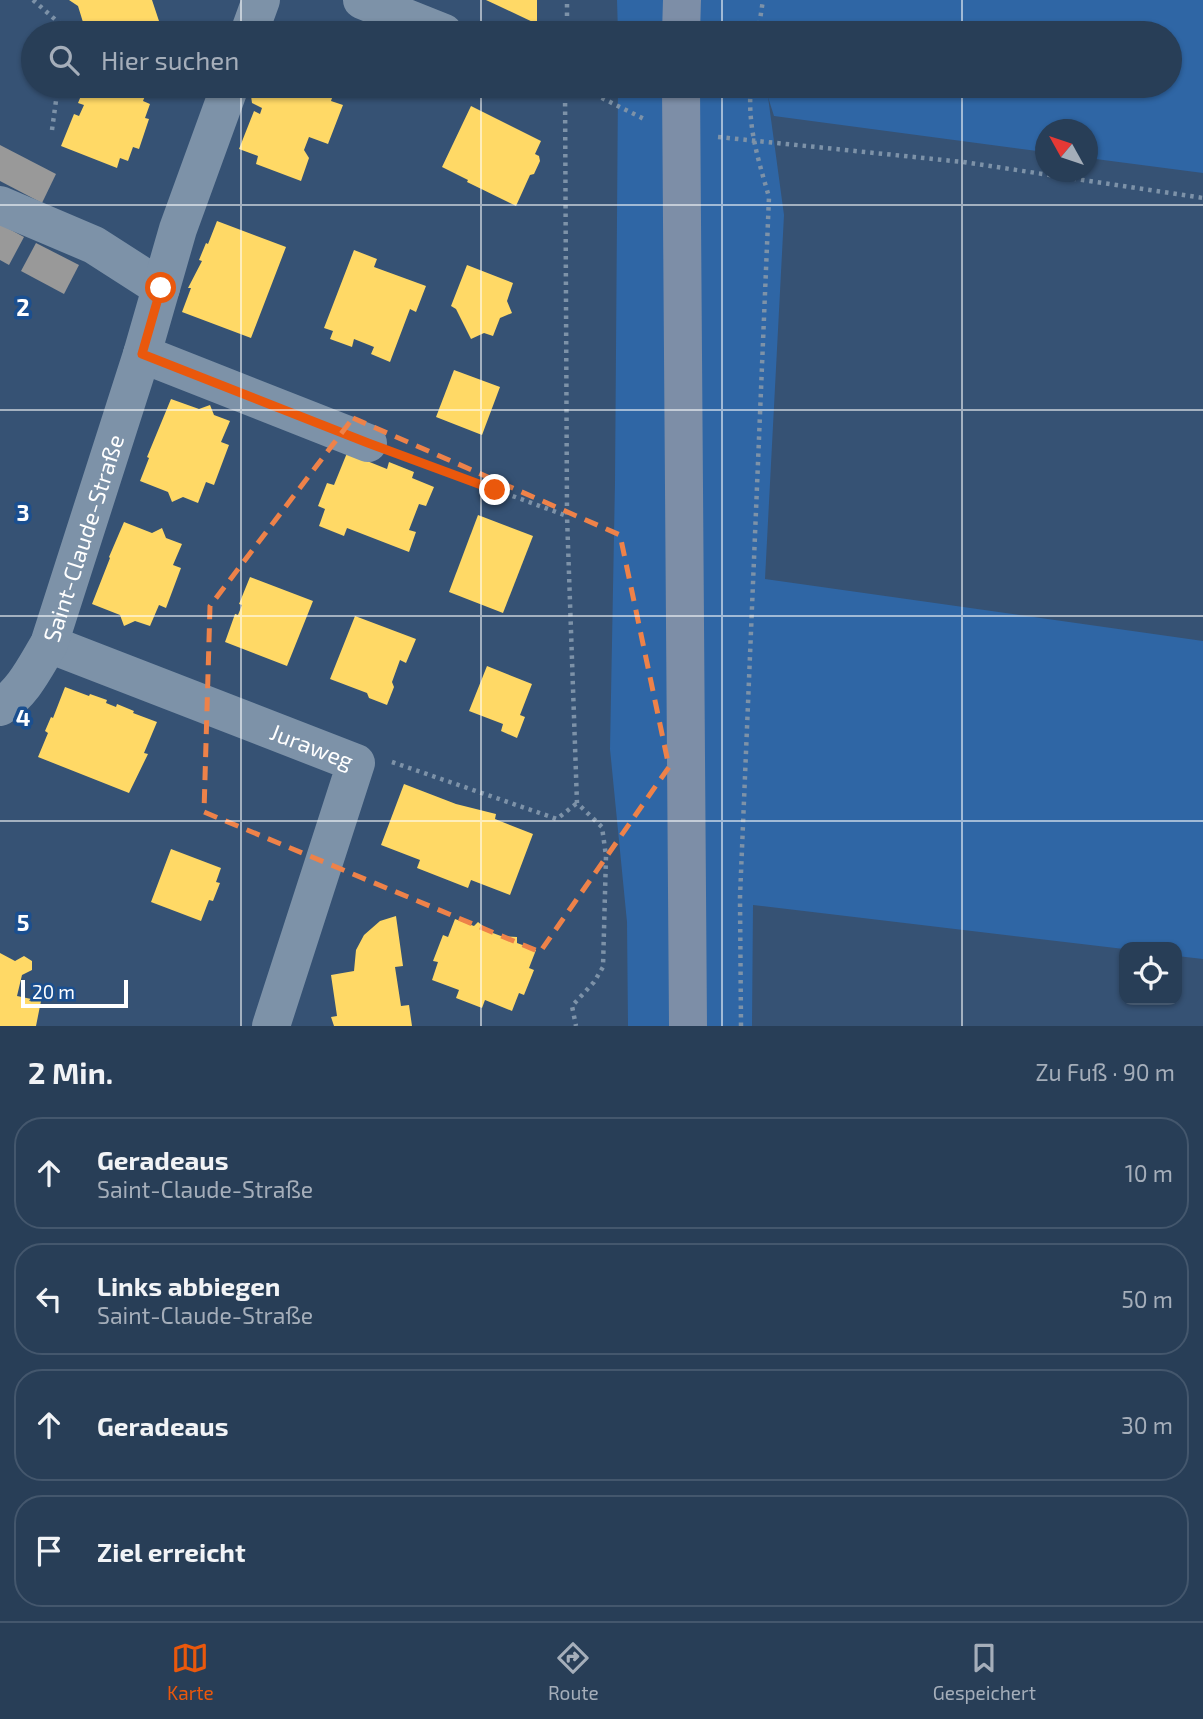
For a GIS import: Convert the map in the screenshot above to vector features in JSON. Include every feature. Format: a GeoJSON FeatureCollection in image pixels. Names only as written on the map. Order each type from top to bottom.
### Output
{"type":"FeatureCollection","features":[{"type":"Feature","properties":{"kind":"main road"},"geometry":{"type":"LineString","coordinates":[[681,21],[682,0]]}},
{"type":"Feature","properties":{"kind":"main road"},"geometry":{"type":"LineString","coordinates":[[681,98],[688,1026]]}},
{"type":"Feature","properties":{"kind":"street"},"geometry":{"type":"LineString","coordinates":[[253,21],[261,0]]}},
{"type":"Feature","properties":{"kind":"street"},"geometry":{"type":"LineString","coordinates":[[362,0],[414,21]]}},
{"type":"Feature","properties":{"kind":"street","name":"Saint-Claude-Straße"},"geometry":{"type":"LineString","coordinates":[[0,707],[10,701],[27,680],[49,644],[142,354],[178,229],[226,98]]}},
{"type":"Feature","properties":{"kind":"street"},"geometry":{"type":"LineString","coordinates":[[0,205],[94,245],[161,288]]}},
{"type":"Feature","properties":{"kind":"street"},"geometry":{"type":"LineString","coordinates":[[142,354],[368,443]]}},
{"type":"Feature","properties":{"kind":"street","name":"Juraweg"},"geometry":{"type":"LineString","coordinates":[[49,644],[356,763],[271,1026]]}},
{"type":"Feature","properties":{"kind":"path"},"geometry":{"type":"LineString","coordinates":[[33,0],[57,21]]}},
{"type":"Feature","properties":{"kind":"path"},"geometry":{"type":"LineString","coordinates":[[566,21],[567,0]]}},
{"type":"Feature","properties":{"kind":"path"},"geometry":{"type":"LineString","coordinates":[[760,21],[764,0]]}},
{"type":"Feature","properties":{"kind":"path"},"geometry":{"type":"LineString","coordinates":[[52,130],[56,98]]}},
{"type":"Feature","properties":{"kind":"path"},"geometry":{"type":"LineString","coordinates":[[565,98],[567,516],[577,803],[602,827],[606,856],[603,967],[594,982],[572,1006],[576,1026]]}},
{"type":"Feature","properties":{"kind":"path"},"geometry":{"type":"LineString","coordinates":[[601,98],[681,135],[752,139],[963,162],[1203,198]]}},
{"type":"Feature","properties":{"kind":"path"},"geometry":{"type":"LineString","coordinates":[[741,1026],[740,897],[769,197],[752,139],[750,98]]}},
{"type":"Feature","properties":{"kind":"path"},"geometry":{"type":"LineString","coordinates":[[368,443],[567,516]]}},
{"type":"Feature","properties":{"kind":"path"},"geometry":{"type":"LineString","coordinates":[[356,763],[388,761],[557,818],[577,803]]}},
{"type":"Feature","properties":{"kind":"highlighted area"},"geometry":{"type":"Polygon","coordinates":[[[353,418],[620,535],[669,767],[540,952],[204,812],[210,606],[353,418]]]}},
{"type":"Feature","properties":{"kind":"shaded area"},"geometry":{"type":"Polygon","coordinates":[[[617,0],[1203,0],[1203,173],[1098,159],[1098,119],[1035,119],[1035,151],[774,116],[768,98],[1182,98],[1182,21],[618,21],[617,0]]]}},
{"type":"Feature","properties":{"kind":"shaded area"},"geometry":{"type":"Polygon","coordinates":[[[618,98],[768,98],[784,215],[765,579],[1203,641],[1203,959],[1182,957],[1182,942],[1119,942],[1119,948],[753,905],[752,1026],[628,1026],[627,922],[610,749],[618,98]]]}},
{"type":"Feature","properties":{"kind":"building: Wohnen"},"geometry":{"type":"Polygon","coordinates":[[[69,0],[152,0],[159,21],[83,21],[78,6],[69,0]]]}},
{"type":"Feature","properties":{"kind":"building: Wohnen"},"geometry":{"type":"Polygon","coordinates":[[[486,0],[537,0],[537,21],[531,21],[486,0]]]}},
{"type":"Feature","properties":{"kind":"building: Wohnen"},"geometry":{"type":"Polygon","coordinates":[[[80,98],[144,98],[143,101],[150,104],[145,118],[149,119],[139,149],[133,147],[128,161],[120,158],[117,168],[61,146],[74,114],[79,116],[84,105],[78,103],[80,98]]]}},
{"type":"Feature","properties":{"kind":"building: Wohnen"},"geometry":{"type":"Polygon","coordinates":[[[251,98],[332,98],[331,101],[343,105],[328,144],[309,137],[304,150],[309,158],[301,181],[256,164],[258,156],[239,149],[254,111],[260,114],[262,108],[252,103],[251,98]]]}},
{"type":"Feature","properties":{"kind":"building: Wohnen"},"geometry":{"type":"Polygon","coordinates":[[[471,106],[541,141],[535,154],[540,161],[534,174],[530,175],[516,206],[442,167],[471,106]]]}},
{"type":"Feature","properties":{"kind":"building: Wohnen"},"geometry":{"type":"Polygon","coordinates":[[[217,221],[286,247],[251,338],[182,312],[191,288],[188,288],[202,261],[199,260],[217,221]]]}},
{"type":"Feature","properties":{"kind":"building: Wohnen"},"geometry":{"type":"Polygon","coordinates":[[[354,250],[377,259],[374,267],[426,286],[416,312],[410,309],[390,362],[371,354],[374,347],[354,339],[352,347],[330,339],[333,331],[324,328],[354,250]]]}},
{"type":"Feature","properties":{"kind":"building: Wohnen"},"geometry":{"type":"Polygon","coordinates":[[[467,265],[513,283],[507,301],[512,313],[500,318],[493,336],[484,333],[471,339],[456,309],[451,306],[467,265]]]}},
{"type":"Feature","properties":{"kind":"building: Wohnen"},"geometry":{"type":"Polygon","coordinates":[[[454,370],[500,387],[482,435],[436,417],[454,370]]]}},
{"type":"Feature","properties":{"kind":"building: Wohnen"},"geometry":{"type":"Polygon","coordinates":[[[171,399],[199,409],[210,405],[214,415],[230,421],[221,442],[229,445],[214,485],[206,482],[198,503],[183,497],[172,502],[168,492],[140,481],[171,399]]]}},
{"type":"Feature","properties":{"kind":"building: Wohnen"},"geometry":{"type":"Polygon","coordinates":[[[347,453],[387,469],[389,462],[414,472],[412,478],[434,487],[426,506],[419,504],[409,530],[416,532],[409,552],[347,528],[344,536],[319,526],[325,509],[318,506],[327,483],[334,485],[347,453]]]}},
{"type":"Feature","properties":{"kind":"building: Wohnen"},"geometry":{"type":"Polygon","coordinates":[[[478,515],[533,536],[503,613],[449,592],[478,515]]]}},
{"type":"Feature","properties":{"kind":"building: Wohnen"},"geometry":{"type":"Polygon","coordinates":[[[124,522],[152,533],[162,528],[166,538],[182,544],[173,565],[181,568],[166,608],[159,605],[150,626],[135,621],[124,626],[120,615],[92,604],[124,522]]]}},
{"type":"Feature","properties":{"kind":"building: Wohnen"},"geometry":{"type":"Polygon","coordinates":[[[250,577],[313,601],[287,666],[225,642],[235,614],[238,615],[242,605],[239,604],[250,577]]]}},
{"type":"Feature","properties":{"kind":"building: Wohnen"},"geometry":{"type":"Polygon","coordinates":[[[355,616],[416,639],[406,663],[400,660],[387,705],[369,698],[367,693],[330,679],[355,616]]]}},
{"type":"Feature","properties":{"kind":"building: Wohnen"},"geometry":{"type":"Polygon","coordinates":[[[487,666],[532,684],[520,715],[525,717],[517,738],[501,731],[503,724],[469,711],[487,666]]]}},
{"type":"Feature","properties":{"kind":"building: Wohnen"},"geometry":{"type":"Polygon","coordinates":[[[65,687],[107,700],[106,703],[116,707],[117,704],[157,722],[144,753],[148,754],[129,793],[38,757],[48,733],[45,731],[65,687]]]}},
{"type":"Feature","properties":{"kind":"building: Wohnen"},"geometry":{"type":"Polygon","coordinates":[[[404,784],[456,804],[496,814],[495,819],[533,834],[510,895],[471,880],[468,888],[417,868],[420,860],[381,845],[404,784]]]}},
{"type":"Feature","properties":{"kind":"building: Wohnen"},"geometry":{"type":"Polygon","coordinates":[[[171,849],[221,868],[216,882],[220,883],[213,901],[209,900],[201,921],[151,902],[171,849]]]}},
{"type":"Feature","properties":{"kind":"building: Wohnen"},"geometry":{"type":"Polygon","coordinates":[[[396,916],[403,966],[395,967],[401,1006],[409,1005],[412,1026],[334,1026],[331,1017],[337,1016],[331,975],[354,971],[356,950],[364,935],[380,921],[396,916]]]}},
{"type":"Feature","properties":{"kind":"building: Wohnen"},"geometry":{"type":"Polygon","coordinates":[[[455,919],[474,926],[478,922],[490,932],[517,937],[517,943],[536,950],[529,968],[534,970],[524,995],[519,993],[512,1011],[485,1000],[482,1008],[456,998],[459,990],[432,980],[438,962],[433,961],[443,935],[448,937],[455,919]]]}},
{"type":"Feature","properties":{"kind":"building: Wohnen"},"geometry":{"type":"Polygon","coordinates":[[[0,953],[15,961],[24,956],[32,961],[32,970],[22,975],[17,996],[41,1001],[36,1026],[0,1026],[0,953]]]}},
{"type":"Feature","properties":{"kind":"building: Industrie"},"geometry":{"type":"Polygon","coordinates":[[[0,145],[56,174],[42,203],[0,181],[0,145]]]}},
{"type":"Feature","properties":{"kind":"building: Industrie"},"geometry":{"type":"Polygon","coordinates":[[[0,224],[24,237],[9,265],[0,260],[0,224]]]}},
{"type":"Feature","properties":{"kind":"building: Industrie"},"geometry":{"type":"Polygon","coordinates":[[[36,243],[79,265],[64,294],[21,271],[36,243]]]}},
{"type":"Feature","properties":{"kind":"route"},"geometry":{"type":"LineString","coordinates":[[161,288],[142,354],[495,490]]}}]}
